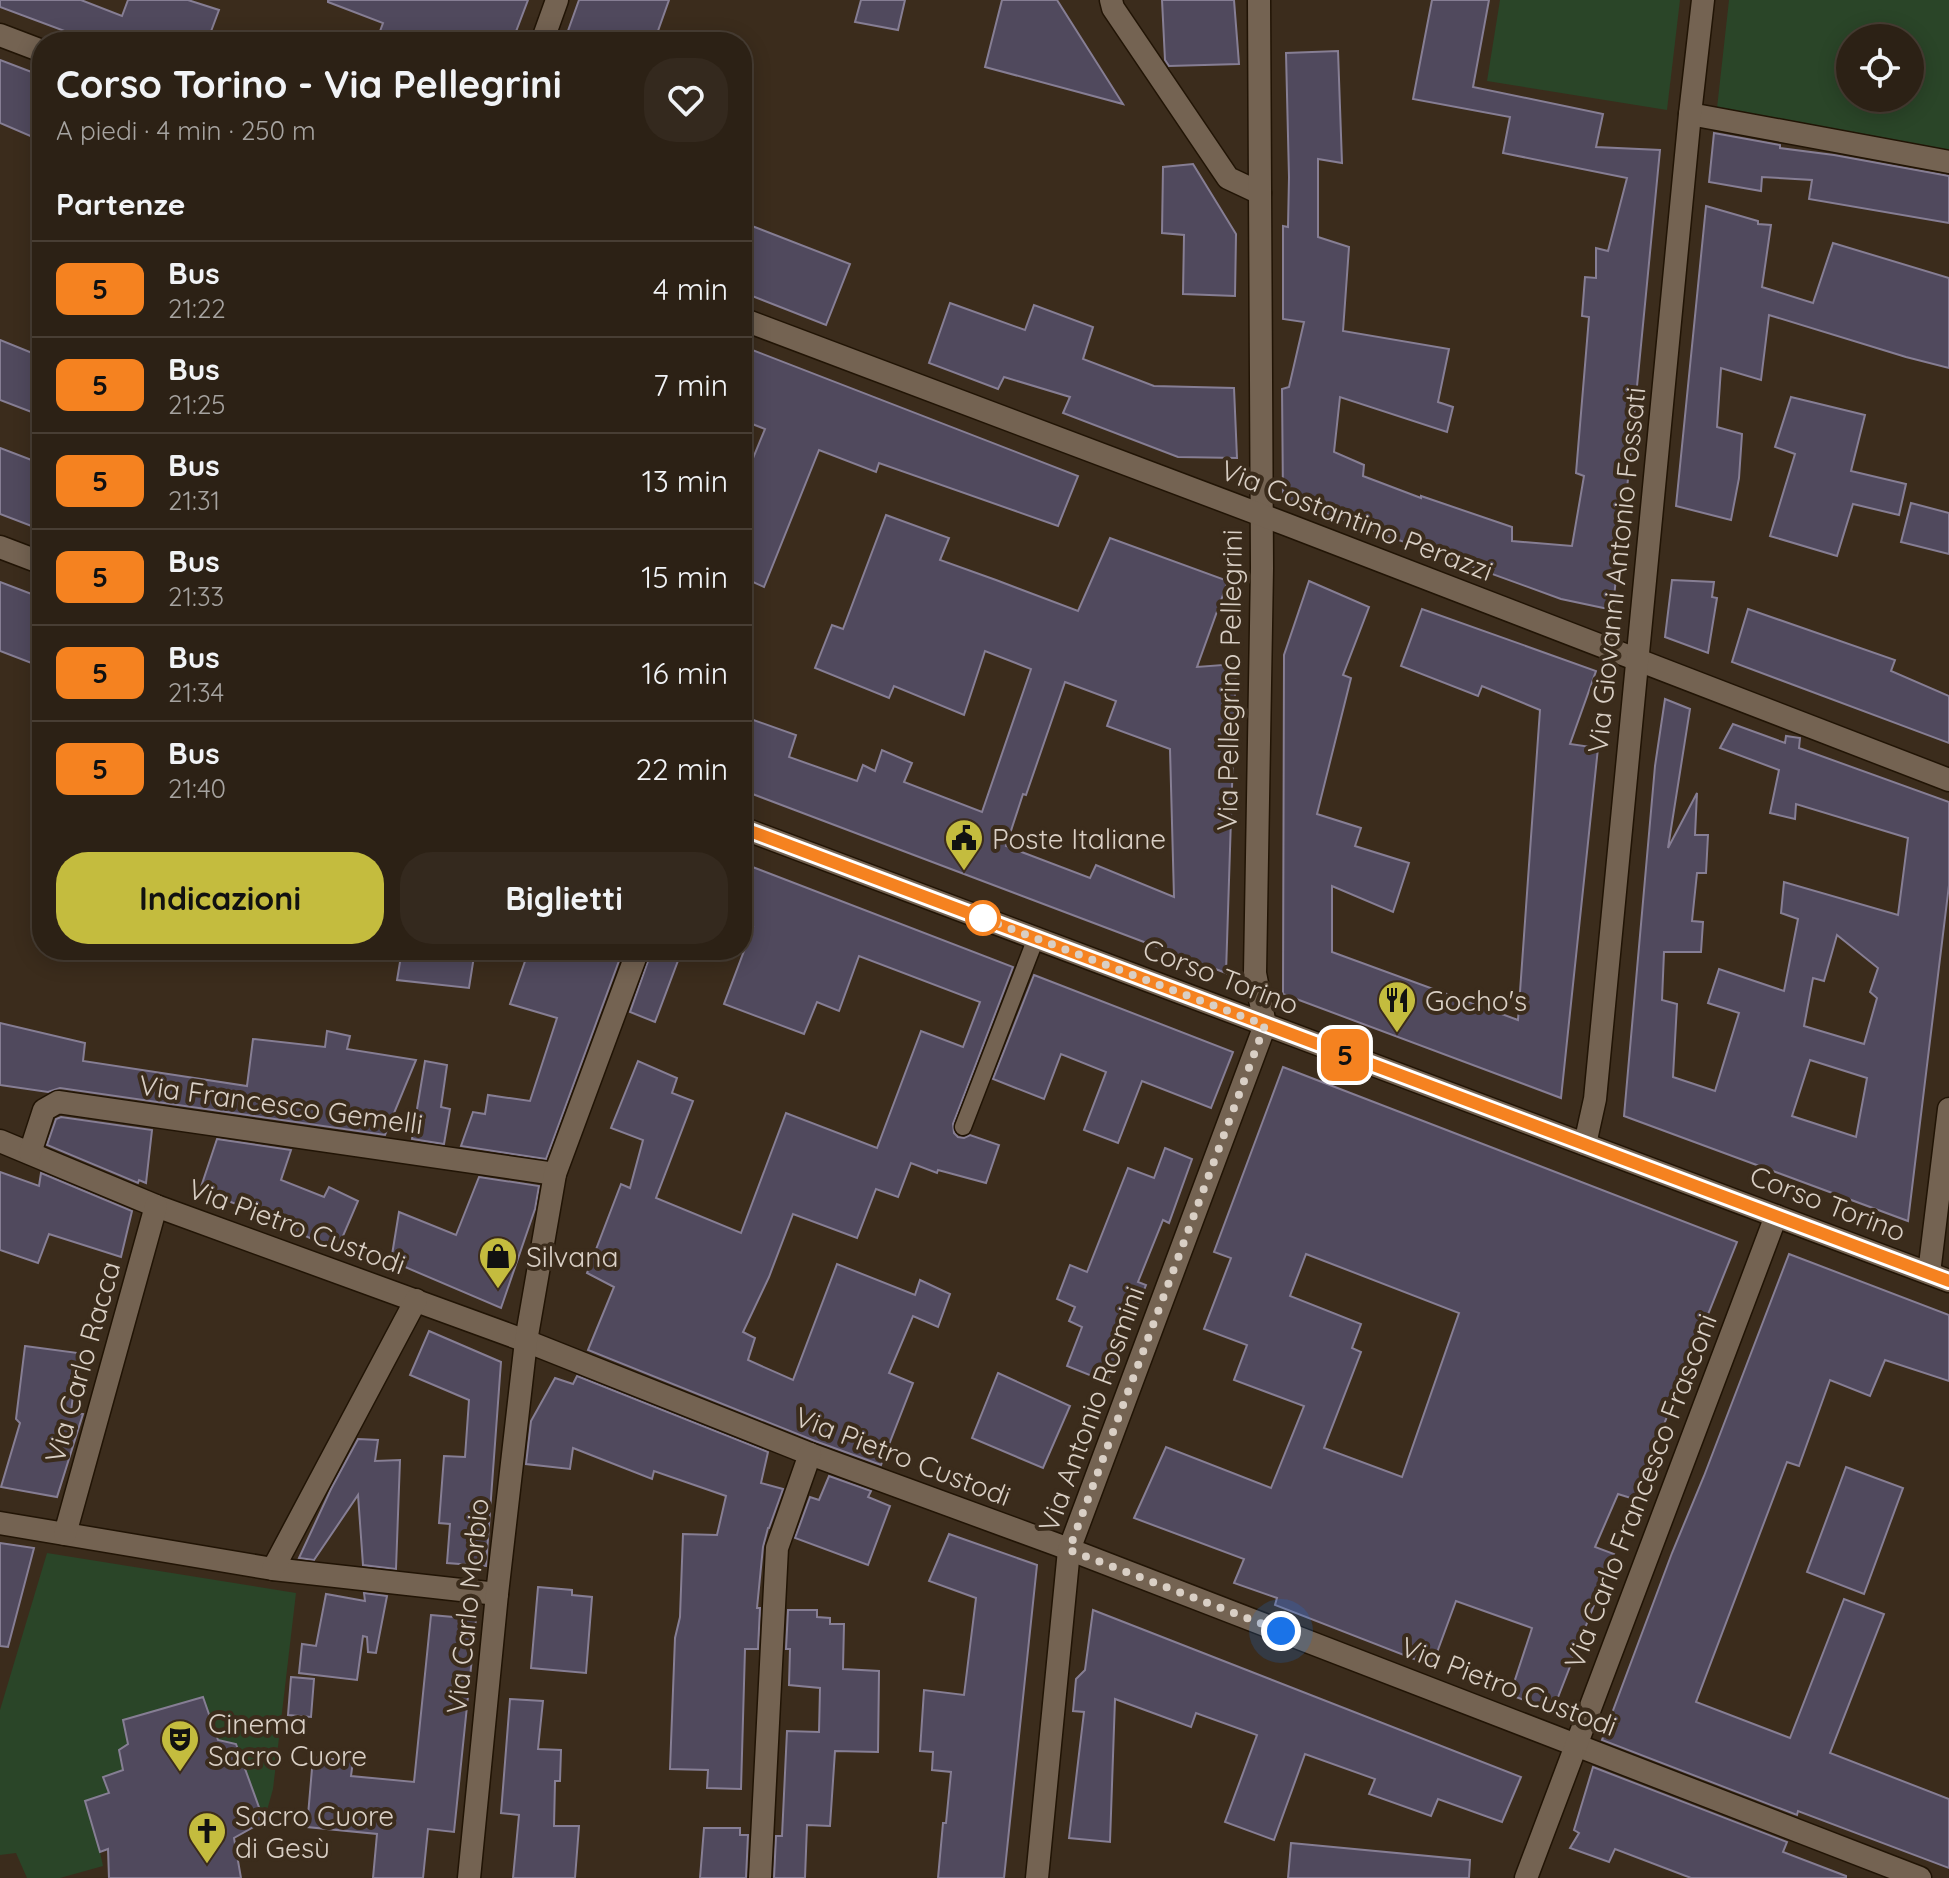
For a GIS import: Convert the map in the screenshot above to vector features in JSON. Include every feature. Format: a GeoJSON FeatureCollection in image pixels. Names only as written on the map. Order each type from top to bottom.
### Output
{"type":"FeatureCollection","features":[{"type":"Feature","properties":{"kind":"street"},"geometry":{"type":"LineString","coordinates":[[546,32],[557,0]]}},
{"type":"Feature","properties":{"kind":"street"},"geometry":{"type":"LineString","coordinates":[[1111,0],[1113,8],[1228,178],[1260,193]]}},
{"type":"Feature","properties":{"kind":"street","name":"Via Pellegrino Pellegrini"},"geometry":{"type":"LineString","coordinates":[[1259,0],[1261,516],[1255,973],[1265,1025]]}},
{"type":"Feature","properties":{"kind":"street","name":"Via Giovanni Antonio Fossati"},"geometry":{"type":"LineString","coordinates":[[1585,1144],[1595,1099],[1703,0]]}},
{"type":"Feature","properties":{"kind":"street"},"geometry":{"type":"LineString","coordinates":[[0,35],[32,47]]}},
{"type":"Feature","properties":{"kind":"street"},"geometry":{"type":"LineString","coordinates":[[1690,114],[1949,162]]}},
{"type":"Feature","properties":{"kind":"street","name":"Via Costantino Perazzi"},"geometry":{"type":"LineString","coordinates":[[752,323],[1949,780]]}},
{"type":"Feature","properties":{"kind":"street"},"geometry":{"type":"LineString","coordinates":[[0,547],[32,559]]}},
{"type":"Feature","properties":{"kind":"street","name":"Corso Torino"},"geometry":{"type":"LineString","coordinates":[[752,832],[1939,1277]]}},
{"type":"Feature","properties":{"kind":"street","name":"Via Carlo Morbio"},"geometry":{"type":"LineString","coordinates":[[469,1878],[526,1341],[555,1174],[634,960]]}},
{"type":"Feature","properties":{"kind":"street","name":"Via Antonio Rosmini"},"geometry":{"type":"LineString","coordinates":[[1037,1878],[1069,1550],[1265,1025]]}},
{"type":"Feature","properties":{"kind":"street","name":"Via Francesco Gemelli"},"geometry":{"type":"LineString","coordinates":[[30,1153],[44,1110],[58,1102],[555,1174]]}},
{"type":"Feature","properties":{"kind":"street"},"geometry":{"type":"LineString","coordinates":[[1939,1277],[1949,1109]]}},
{"type":"Feature","properties":{"kind":"street","name":"Via Pietro Custodi"},"geometry":{"type":"LineString","coordinates":[[0,1141],[156,1206],[526,1341],[810,1454],[1069,1550],[1920,1878]]}},
{"type":"Feature","properties":{"kind":"street","name":"Via Carlo Racca"},"geometry":{"type":"LineString","coordinates":[[65,1534],[156,1206]]}},
{"type":"Feature","properties":{"kind":"street","name":"Via Carlo Francesco Frasconi"},"geometry":{"type":"LineString","coordinates":[[1526,1878],[1776,1216]]}},
{"type":"Feature","properties":{"kind":"street"},"geometry":{"type":"LineString","coordinates":[[273,1569],[416,1300]]}},
{"type":"Feature","properties":{"kind":"street"},"geometry":{"type":"LineString","coordinates":[[760,1878],[777,1548],[810,1454]]}},
{"type":"Feature","properties":{"kind":"street"},"geometry":{"type":"LineString","coordinates":[[0,1523],[273,1569],[497,1594]]}},
{"type":"Feature","properties":{"kind":"lane"},"geometry":{"type":"LineString","coordinates":[[963,1127],[1036,938]]}},
{"type":"Feature","properties":{"kind":"green space"},"geometry":{"type":"Polygon","coordinates":[[[1500,0],[1680,0],[1667,110],[1487,81],[1500,0]]]}},
{"type":"Feature","properties":{"kind":"green space"},"geometry":{"type":"Polygon","coordinates":[[[1729,0],[1949,0],[1949,155],[1717,108],[1729,0]]]}},
{"type":"Feature","properties":{"kind":"green space"},"geometry":{"type":"Polygon","coordinates":[[[47,1553],[296,1593],[273,1789],[264,1821],[251,1828],[241,1806],[100,1852],[103,1866],[60,1878],[27,1878],[16,1853],[0,1855],[0,1710],[47,1553]]]}},
{"type":"Feature","properties":{"kind":"building"},"geometry":{"type":"Polygon","coordinates":[[[0,0],[81,0],[122,16],[128,0],[188,0],[219,10],[211,32],[67,32],[0,7],[0,0]]]}},
{"type":"Feature","properties":{"kind":"building"},"geometry":{"type":"Polygon","coordinates":[[[528,0],[516,32],[380,32],[383,23],[328,2],[528,0]]]}},
{"type":"Feature","properties":{"kind":"building"},"geometry":{"type":"Polygon","coordinates":[[[579,0],[669,0],[658,32],[568,32],[579,0]]]}},
{"type":"Feature","properties":{"kind":"building"},"geometry":{"type":"Polygon","coordinates":[[[861,0],[905,0],[898,30],[855,22],[861,0]]]}},
{"type":"Feature","properties":{"kind":"building"},"geometry":{"type":"Polygon","coordinates":[[[1002,0],[1057,0],[1123,104],[985,67],[1002,0]]]}},
{"type":"Feature","properties":{"kind":"building"},"geometry":{"type":"Polygon","coordinates":[[[1162,0],[1234,0],[1239,64],[1169,66],[1165,60],[1162,0]]]}},
{"type":"Feature","properties":{"kind":"building"},"geometry":{"type":"Polygon","coordinates":[[[1432,0],[1489,0],[1473,87],[1603,114],[1596,147],[1660,150],[1613,610],[1561,599],[1283,498],[1282,389],[1289,387],[1304,322],[1283,319],[1283,226],[1288,227],[1289,177],[1286,53],[1338,51],[1342,163],[1318,159],[1318,237],[1349,247],[1343,331],[1449,349],[1438,402],[1453,407],[1447,432],[1340,397],[1334,452],[1364,465],[1363,476],[1512,527],[1512,541],[1572,546],[1584,476],[1576,473],[1589,317],[1582,316],[1585,277],[1596,278],[1596,248],[1608,251],[1627,178],[1503,153],[1510,117],[1413,99],[1432,0]]]}},
{"type":"Feature","properties":{"kind":"building"},"geometry":{"type":"Polygon","coordinates":[[[0,60],[32,72],[32,137],[0,123],[0,60]]]}},
{"type":"Feature","properties":{"kind":"building"},"geometry":{"type":"Polygon","coordinates":[[[1714,133],[1780,145],[1780,148],[1949,176],[1949,223],[1809,199],[1812,180],[1762,177],[1761,191],[1709,182],[1714,133]]]}},
{"type":"Feature","properties":{"kind":"building"},"geometry":{"type":"Polygon","coordinates":[[[1193,164],[1236,234],[1235,296],[1183,294],[1184,235],[1162,233],[1163,167],[1193,164]]]}},
{"type":"Feature","properties":{"kind":"building"},"geometry":{"type":"Polygon","coordinates":[[[1706,206],[1758,221],[1758,224],[1771,225],[1762,287],[1813,303],[1833,243],[1949,278],[1949,368],[1769,315],[1761,380],[1721,368],[1717,427],[1742,434],[1739,478],[1731,520],[1676,506],[1706,206]]]}},
{"type":"Feature","properties":{"kind":"building"},"geometry":{"type":"Polygon","coordinates":[[[752,226],[850,264],[826,325],[752,296],[752,226]]]}},
{"type":"Feature","properties":{"kind":"building"},"geometry":{"type":"Polygon","coordinates":[[[950,303],[1025,330],[1034,305],[1093,327],[1083,359],[1154,386],[1234,388],[1237,458],[1178,457],[1063,413],[1070,397],[1004,377],[998,389],[929,363],[950,303]]]}},
{"type":"Feature","properties":{"kind":"building"},"geometry":{"type":"Polygon","coordinates":[[[0,340],[32,353],[32,412],[0,400],[0,340]]]}},
{"type":"Feature","properties":{"kind":"building"},"geometry":{"type":"Polygon","coordinates":[[[752,350],[1078,476],[1058,526],[879,463],[876,472],[819,450],[764,587],[752,582],[752,461],[765,429],[752,424],[752,350]]]}},
{"type":"Feature","properties":{"kind":"building"},"geometry":{"type":"Polygon","coordinates":[[[1791,397],[1865,415],[1851,471],[1906,484],[1899,515],[1853,504],[1837,556],[1770,536],[1795,454],[1775,447],[1791,397]]]}},
{"type":"Feature","properties":{"kind":"building"},"geometry":{"type":"Polygon","coordinates":[[[0,448],[32,460],[32,526],[0,514],[0,448]]]}},
{"type":"Feature","properties":{"kind":"building"},"geometry":{"type":"Polygon","coordinates":[[[1911,503],[1949,513],[1949,554],[1901,542],[1911,503]]]}},
{"type":"Feature","properties":{"kind":"building"},"geometry":{"type":"Polygon","coordinates":[[[886,515],[949,538],[940,560],[1078,611],[1110,538],[1228,581],[1197,667],[1236,664],[1226,973],[752,794],[752,720],[796,735],[789,757],[857,781],[863,765],[875,771],[882,750],[912,763],[904,782],[982,812],[1031,669],[985,651],[964,715],[894,686],[889,698],[815,668],[832,625],[843,629],[886,515]],[[1065,682],[1006,846],[1090,878],[1096,865],[1174,897],[1170,749],[1107,726],[1116,701],[1065,682]]]}},
{"type":"Feature","properties":{"kind":"building"},"geometry":{"type":"Polygon","coordinates":[[[1672,580],[1714,582],[1712,597],[1717,598],[1708,653],[1665,637],[1672,580]]]}},
{"type":"Feature","properties":{"kind":"building"},"geometry":{"type":"Polygon","coordinates":[[[1309,581],[1369,607],[1343,675],[1351,678],[1317,814],[1361,828],[1355,846],[1409,863],[1393,912],[1332,886],[1332,952],[1518,1020],[1540,710],[1482,686],[1478,696],[1401,666],[1422,609],[1596,671],[1570,744],[1598,748],[1561,1098],[1283,994],[1284,655],[1309,581]]]}},
{"type":"Feature","properties":{"kind":"building"},"geometry":{"type":"Polygon","coordinates":[[[0,582],[32,594],[32,663],[0,651],[0,582]]]}},
{"type":"Feature","properties":{"kind":"building"},"geometry":{"type":"Polygon","coordinates":[[[1748,609],[1895,660],[1891,671],[1949,696],[1949,743],[1732,662],[1748,609]]]}},
{"type":"Feature","properties":{"kind":"building"},"geometry":{"type":"Polygon","coordinates":[[[1665,699],[1690,709],[1668,848],[1697,793],[1695,835],[1708,835],[1706,873],[1697,873],[1692,921],[1703,922],[1701,952],[1664,952],[1662,1000],[1677,1004],[1673,1077],[1715,1091],[1739,1013],[1708,1003],[1719,969],[1784,991],[1798,919],[1781,913],[1784,882],[1898,915],[1908,838],[1796,804],[1795,819],[1770,813],[1779,770],[1720,748],[1733,724],[1785,743],[1786,736],[1800,738],[1799,748],[1949,802],[1949,885],[1908,1221],[1624,1116],[1655,766],[1665,699]],[[1837,935],[1824,981],[1813,978],[1804,1026],[1864,1044],[1877,998],[1870,992],[1878,968],[1837,935]],[[1810,1060],[1792,1116],[1856,1137],[1867,1078],[1810,1060]]]}},
{"type":"Feature","properties":{"kind":"building"},"geometry":{"type":"Polygon","coordinates":[[[752,867],[1013,967],[953,1124],[958,1137],[970,1135],[999,1145],[986,1183],[938,1170],[937,1173],[911,1163],[898,1197],[876,1189],[857,1238],[793,1214],[769,1277],[743,1332],[755,1338],[748,1360],[793,1380],[837,1264],[915,1295],[920,1280],[950,1294],[938,1327],[913,1316],[889,1373],[913,1383],[881,1465],[588,1350],[614,1287],[587,1273],[621,1184],[630,1188],[643,1140],[611,1128],[638,1061],[677,1078],[672,1093],[693,1101],[656,1198],[741,1233],[786,1113],[877,1148],[921,1031],[963,1047],[980,1002],[859,956],[839,1011],[817,1002],[804,1034],[724,1004],[741,960],[752,960],[752,867]]]}},
{"type":"Feature","properties":{"kind":"building"},"geometry":{"type":"Polygon","coordinates":[[[400,960],[473,960],[469,988],[397,980],[400,960]]]}},
{"type":"Feature","properties":{"kind":"building"},"geometry":{"type":"Polygon","coordinates":[[[525,960],[619,960],[546,1159],[461,1146],[473,1112],[485,1114],[488,1095],[530,1101],[557,1018],[510,1004],[525,960]]]}},
{"type":"Feature","properties":{"kind":"building"},"geometry":{"type":"Polygon","coordinates":[[[648,960],[678,960],[655,1022],[630,1012],[648,960]]]}},
{"type":"Feature","properties":{"kind":"building"},"geometry":{"type":"Polygon","coordinates":[[[1034,975],[1233,1052],[1211,1108],[1142,1081],[1118,1143],[1084,1130],[1106,1072],[1061,1054],[1044,1099],[993,1079],[1034,975]]]}},
{"type":"Feature","properties":{"kind":"building"},"geometry":{"type":"Polygon","coordinates":[[[0,1023],[85,1043],[83,1061],[247,1086],[253,1039],[325,1047],[327,1031],[350,1036],[347,1049],[416,1060],[385,1135],[60,1088],[48,1092],[0,1085],[0,1023]]]}},
{"type":"Feature","properties":{"kind":"building"},"geometry":{"type":"Polygon","coordinates":[[[425,1061],[447,1065],[441,1107],[450,1109],[444,1144],[412,1139],[425,1061]]]}},
{"type":"Feature","properties":{"kind":"building"},"geometry":{"type":"Polygon","coordinates":[[[1283,1067],[1737,1242],[1634,1499],[1618,1494],[1595,1547],[1614,1554],[1553,1710],[1510,1695],[1532,1628],[1456,1601],[1432,1666],[1275,1605],[1277,1598],[1234,1583],[1244,1559],[1134,1518],[1166,1447],[1271,1488],[1304,1406],[1234,1380],[1247,1345],[1204,1329],[1231,1258],[1214,1252],[1283,1067]],[[1306,1254],[1290,1296],[1361,1324],[1352,1348],[1361,1352],[1324,1448],[1402,1477],[1459,1313],[1306,1254]]]}},
{"type":"Feature","properties":{"kind":"building"},"geometry":{"type":"Polygon","coordinates":[[[61,1117],[152,1130],[146,1183],[139,1180],[138,1183],[47,1145],[56,1119],[61,1117]]]}},
{"type":"Feature","properties":{"kind":"building"},"geometry":{"type":"Polygon","coordinates":[[[217,1139],[291,1150],[281,1180],[324,1197],[329,1187],[358,1201],[337,1250],[294,1231],[295,1227],[200,1190],[217,1139]]]}},
{"type":"Feature","properties":{"kind":"building"},"geometry":{"type":"Polygon","coordinates":[[[1165,1148],[1192,1159],[1169,1223],[1163,1220],[1138,1282],[1146,1285],[1107,1382],[1067,1366],[1082,1327],[1069,1321],[1075,1307],[1057,1299],[1070,1265],[1087,1272],[1128,1168],[1154,1178],[1165,1148]]]}},
{"type":"Feature","properties":{"kind":"building"},"geometry":{"type":"Polygon","coordinates":[[[0,1172],[39,1186],[41,1173],[132,1211],[121,1257],[49,1234],[38,1263],[0,1250],[0,1172]]]}},
{"type":"Feature","properties":{"kind":"building"},"geometry":{"type":"Polygon","coordinates":[[[479,1177],[539,1186],[535,1209],[501,1308],[391,1261],[399,1212],[456,1235],[479,1177]]]}},
{"type":"Feature","properties":{"kind":"building"},"geometry":{"type":"Polygon","coordinates":[[[1789,1254],[1949,1315],[1949,1381],[1885,1360],[1870,1396],[1830,1380],[1799,1466],[1787,1462],[1696,1702],[1790,1738],[1844,1599],[1884,1614],[1830,1753],[1949,1799],[1949,1868],[1798,1811],[1797,1815],[1602,1740],[1789,1254]]]}},
{"type":"Feature","properties":{"kind":"building"},"geometry":{"type":"Polygon","coordinates":[[[429,1331],[501,1362],[486,1566],[447,1563],[450,1524],[439,1523],[444,1456],[465,1457],[469,1400],[410,1375],[429,1331]]]}},
{"type":"Feature","properties":{"kind":"building"},"geometry":{"type":"Polygon","coordinates":[[[25,1346],[78,1353],[71,1412],[83,1414],[57,1497],[1,1487],[20,1423],[16,1419],[25,1346]]]}},
{"type":"Feature","properties":{"kind":"building"},"geometry":{"type":"Polygon","coordinates":[[[998,1373],[1070,1406],[1043,1468],[972,1438],[998,1373]]]}},
{"type":"Feature","properties":{"kind":"building"},"geometry":{"type":"Polygon","coordinates":[[[577,1376],[768,1452],[761,1483],[783,1489],[763,1547],[757,1608],[760,1608],[758,1649],[745,1649],[741,1789],[707,1788],[708,1770],[670,1769],[683,1534],[717,1535],[726,1496],[654,1471],[652,1479],[573,1448],[570,1469],[526,1464],[531,1421],[555,1378],[573,1384],[577,1376]]]}},
{"type":"Feature","properties":{"kind":"building"},"geometry":{"type":"Polygon","coordinates":[[[358,1439],[378,1440],[375,1461],[400,1460],[396,1569],[363,1565],[358,1495],[314,1560],[299,1558],[358,1439]]]}},
{"type":"Feature","properties":{"kind":"building"},"geometry":{"type":"Polygon","coordinates":[[[1846,1467],[1903,1488],[1864,1594],[1807,1572],[1846,1467]]]}},
{"type":"Feature","properties":{"kind":"building"},"geometry":{"type":"Polygon","coordinates":[[[829,1476],[871,1491],[868,1497],[890,1506],[868,1565],[795,1538],[810,1497],[819,1500],[829,1476]]]}},
{"type":"Feature","properties":{"kind":"building"},"geometry":{"type":"Polygon","coordinates":[[[949,1534],[1037,1565],[1004,1878],[938,1878],[951,1772],[932,1770],[933,1752],[920,1751],[924,1690],[964,1695],[976,1598],[929,1581],[949,1534]]]}},
{"type":"Feature","properties":{"kind":"building"},"geometry":{"type":"Polygon","coordinates":[[[0,1543],[34,1548],[8,1647],[0,1646],[0,1543]]]}},
{"type":"Feature","properties":{"kind":"building"},"geometry":{"type":"Polygon","coordinates":[[[538,1587],[572,1590],[572,1595],[592,1597],[586,1673],[531,1668],[538,1587]]]}},
{"type":"Feature","properties":{"kind":"building"},"geometry":{"type":"Polygon","coordinates":[[[364,1593],[387,1596],[376,1653],[368,1652],[367,1637],[363,1636],[357,1680],[299,1673],[302,1644],[316,1646],[326,1594],[365,1601],[364,1593]]]}},
{"type":"Feature","properties":{"kind":"building"},"geometry":{"type":"Polygon","coordinates":[[[788,1610],[817,1610],[817,1617],[830,1618],[830,1624],[844,1624],[843,1669],[879,1671],[878,1752],[835,1751],[830,1826],[807,1825],[805,1878],[774,1878],[776,1836],[782,1836],[787,1731],[819,1732],[820,1688],[789,1685],[790,1649],[786,1649],[788,1610]]]}},
{"type":"Feature","properties":{"kind":"building"},"geometry":{"type":"Polygon","coordinates":[[[1093,1610],[1521,1777],[1502,1822],[1438,1799],[1431,1816],[1369,1794],[1375,1779],[1305,1754],[1274,1840],[1225,1822],[1257,1735],[1196,1713],[1191,1727],[1115,1699],[1110,1842],[1069,1838],[1084,1712],[1073,1711],[1076,1679],[1085,1670],[1093,1610]]]}},
{"type":"Feature","properties":{"kind":"building"},"geometry":{"type":"Polygon","coordinates":[[[431,1615],[476,1619],[454,1832],[428,1829],[423,1878],[373,1878],[377,1834],[307,1827],[313,1757],[353,1761],[351,1776],[414,1782],[431,1615]]]}},
{"type":"Feature","properties":{"kind":"building"},"geometry":{"type":"Polygon","coordinates":[[[291,1677],[314,1679],[311,1717],[288,1715],[291,1677]]]}},
{"type":"Feature","properties":{"kind":"building","name":"Cinema Sacro Cuore"},"geometry":{"type":"Polygon","coordinates":[[[203,1697],[218,1740],[236,1744],[264,1821],[234,1838],[241,1878],[109,1878],[108,1849],[100,1852],[85,1801],[109,1793],[103,1777],[123,1770],[119,1750],[128,1744],[123,1720],[203,1697]]]}},
{"type":"Feature","properties":{"kind":"building"},"geometry":{"type":"Polygon","coordinates":[[[510,1699],[543,1701],[538,1749],[561,1750],[560,1781],[555,1781],[554,1826],[579,1826],[575,1878],[513,1878],[519,1815],[501,1813],[510,1699]]]}},
{"type":"Feature","properties":{"kind":"building"},"geometry":{"type":"Polygon","coordinates":[[[1593,1767],[1787,1842],[1783,1852],[1846,1878],[1691,1878],[1615,1849],[1609,1862],[1570,1848],[1579,1833],[1574,1830],[1593,1767]]]}},
{"type":"Feature","properties":{"kind":"building"},"geometry":{"type":"Polygon","coordinates":[[[704,1828],[740,1828],[740,1835],[748,1835],[746,1878],[700,1878],[704,1828]]]}},
{"type":"Feature","properties":{"kind":"building"},"geometry":{"type":"Polygon","coordinates":[[[1291,1843],[1470,1860],[1469,1878],[1288,1878],[1291,1843]]]}},
{"type":"Feature","properties":{"kind":"bus line","name":"5"},"geometry":{"type":"LineString","coordinates":[[752,832],[1949,1281]]}},
{"type":"Feature","properties":{"kind":"place","name":"Poste Italiane"},"geometry":{"type":"Point","coordinates":[964,872]}},
{"type":"Feature","properties":{"kind":"place","name":"Gocho's"},"geometry":{"type":"Point","coordinates":[1397,1034]}},
{"type":"Feature","properties":{"kind":"place","name":"Silvana"},"geometry":{"type":"Point","coordinates":[498,1290]}},
{"type":"Feature","properties":{"kind":"place","name":"Cinema Sacro Cuore"},"geometry":{"type":"Point","coordinates":[180,1773]}},
{"type":"Feature","properties":{"kind":"place","name":"Sacro Cuore di Gesù"},"geometry":{"type":"Point","coordinates":[207,1865]}},
{"type":"Feature","properties":{"kind":"route"},"geometry":{"type":"LineString","coordinates":[[983,918],[977,916],[1265,1025],[1069,1550],[1281,1631]]}}]}
